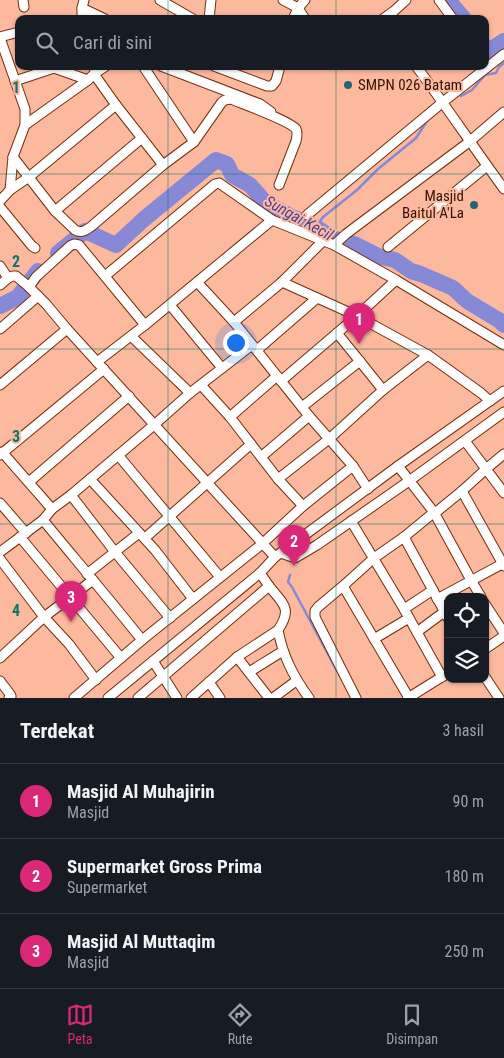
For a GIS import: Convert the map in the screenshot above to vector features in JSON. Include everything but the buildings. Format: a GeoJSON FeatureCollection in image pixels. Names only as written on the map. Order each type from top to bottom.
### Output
{"type":"FeatureCollection","features":[{"type":"Feature","properties":{"kind":"street"},"geometry":{"type":"LineString","coordinates":[[160,0],[186,15]]}},
{"type":"Feature","properties":{"kind":"street"},"geometry":{"type":"LineString","coordinates":[[209,15],[211,0]]}},
{"type":"Feature","properties":{"kind":"street"},"geometry":{"type":"LineString","coordinates":[[283,0],[298,8],[302,15]]}},
{"type":"Feature","properties":{"kind":"street"},"geometry":{"type":"LineString","coordinates":[[295,15],[305,0]]}},
{"type":"Feature","properties":{"kind":"street"},"geometry":{"type":"LineString","coordinates":[[388,15],[406,0]]}},
{"type":"Feature","properties":{"kind":"street"},"geometry":{"type":"LineString","coordinates":[[439,0],[450,15]]}},
{"type":"Feature","properties":{"kind":"street"},"geometry":{"type":"LineString","coordinates":[[83,4],[99,15]]}},
{"type":"Feature","properties":{"kind":"street"},"geometry":{"type":"LineString","coordinates":[[10,190],[14,157],[25,125],[26,109],[0,38],[15,33]]}},
{"type":"Feature","properties":{"kind":"street"},"geometry":{"type":"LineString","coordinates":[[489,66],[504,54]]}},
{"type":"Feature","properties":{"kind":"street"},"geometry":{"type":"LineString","coordinates":[[15,81],[48,70]]}},
{"type":"Feature","properties":{"kind":"street"},"geometry":{"type":"LineString","coordinates":[[70,70],[93,73],[163,165]]}},
{"type":"Feature","properties":{"kind":"street"},"geometry":{"type":"LineString","coordinates":[[146,70],[194,142]]}},
{"type":"Feature","properties":{"kind":"street"},"geometry":{"type":"LineString","coordinates":[[171,70],[260,104],[295,128],[298,134],[279,185]]}},
{"type":"Feature","properties":{"kind":"street"},"geometry":{"type":"LineString","coordinates":[[225,70],[267,86],[272,86],[276,81],[279,70]]}},
{"type":"Feature","properties":{"kind":"street"},"geometry":{"type":"LineString","coordinates":[[419,70],[504,189]]}},
{"type":"Feature","properties":{"kind":"street"},"geometry":{"type":"LineString","coordinates":[[307,215],[484,70]]}},
{"type":"Feature","properties":{"kind":"street"},"geometry":{"type":"LineString","coordinates":[[25,125],[93,73]]}},
{"type":"Feature","properties":{"kind":"street"},"geometry":{"type":"LineString","coordinates":[[14,157],[55,211],[78,232],[85,231],[163,165],[194,142],[222,102],[232,99],[280,119]]}},
{"type":"Feature","properties":{"kind":"street"},"geometry":{"type":"LineString","coordinates":[[0,201],[10,190],[30,177],[116,105]]}},
{"type":"Feature","properties":{"kind":"street"},"geometry":{"type":"LineString","coordinates":[[336,243],[469,142],[504,112]]}},
{"type":"Feature","properties":{"kind":"street"},"geometry":{"type":"LineString","coordinates":[[55,211],[142,138]]}},
{"type":"Feature","properties":{"kind":"street"},"geometry":{"type":"LineString","coordinates":[[388,247],[487,166]]}},
{"type":"Feature","properties":{"kind":"street"},"geometry":{"type":"LineString","coordinates":[[104,276],[215,184],[219,183],[272,220],[323,241],[336,243],[504,345]]}},
{"type":"Feature","properties":{"kind":"street"},"geometry":{"type":"LineString","coordinates":[[0,207],[35,248]]}},
{"type":"Feature","properties":{"kind":"street"},"geometry":{"type":"LineString","coordinates":[[97,362],[145,326],[272,220]]}},
{"type":"Feature","properties":{"kind":"street"},"geometry":{"type":"LineString","coordinates":[[234,322],[282,282],[323,241]]}},
{"type":"Feature","properties":{"kind":"street"},"geometry":{"type":"LineString","coordinates":[[29,286],[36,277],[70,246],[78,245],[145,326]]}},
{"type":"Feature","properties":{"kind":"street"},"geometry":{"type":"LineString","coordinates":[[0,266],[12,277],[29,286],[262,544],[278,555],[295,558],[317,545],[410,481],[504,412]]}},
{"type":"Feature","properties":{"kind":"street"},"geometry":{"type":"LineString","coordinates":[[0,285],[12,277]]}},
{"type":"Feature","properties":{"kind":"street"},"geometry":{"type":"LineString","coordinates":[[230,417],[337,333],[396,280]]}},
{"type":"Feature","properties":{"kind":"street"},"geometry":{"type":"LineString","coordinates":[[197,282],[234,322],[302,407],[353,466],[368,489]]}},
{"type":"Feature","properties":{"kind":"street"},"geometry":{"type":"LineString","coordinates":[[282,282],[357,316],[428,355],[490,401]]}},
{"type":"Feature","properties":{"kind":"street"},"geometry":{"type":"LineString","coordinates":[[0,328],[38,296]]}},
{"type":"Feature","properties":{"kind":"street"},"geometry":{"type":"LineString","coordinates":[[0,552],[43,520],[52,509],[222,368],[254,348],[317,298]]}},
{"type":"Feature","properties":{"kind":"street"},"geometry":{"type":"LineString","coordinates":[[170,305],[222,368]]}},
{"type":"Feature","properties":{"kind":"street"},"geometry":{"type":"LineString","coordinates":[[0,385],[67,329]]}},
{"type":"Feature","properties":{"kind":"street"},"geometry":{"type":"LineString","coordinates":[[337,333],[383,390]]}},
{"type":"Feature","properties":{"kind":"street"},"geometry":{"type":"LineString","coordinates":[[131,336],[190,394]]}},
{"type":"Feature","properties":{"kind":"street"},"geometry":{"type":"LineString","coordinates":[[278,479],[329,439],[383,390],[428,355]]}},
{"type":"Feature","properties":{"kind":"street"},"geometry":{"type":"LineString","coordinates":[[302,407],[360,361]]}},
{"type":"Feature","properties":{"kind":"street"},"geometry":{"type":"LineString","coordinates":[[52,509],[1,454],[104,369]]}},
{"type":"Feature","properties":{"kind":"street"},"geometry":{"type":"LineString","coordinates":[[201,385],[230,417],[278,479],[303,506]]}},
{"type":"Feature","properties":{"kind":"street"},"geometry":{"type":"LineString","coordinates":[[108,698],[260,573],[278,555],[398,466],[504,392]]}},
{"type":"Feature","properties":{"kind":"street"},"geometry":{"type":"LineString","coordinates":[[29,482],[129,396]]}},
{"type":"Feature","properties":{"kind":"street"},"geometry":{"type":"LineString","coordinates":[[261,457],[310,416]]}},
{"type":"Feature","properties":{"kind":"street"},"geometry":{"type":"LineString","coordinates":[[465,441],[504,493]]}},
{"type":"Feature","properties":{"kind":"street"},"geometry":{"type":"LineString","coordinates":[[0,658],[44,617],[70,598],[115,552],[170,516],[250,444]]}},
{"type":"Feature","properties":{"kind":"street"},"geometry":{"type":"LineString","coordinates":[[478,593],[435,514],[437,510],[504,454]]}},
{"type":"Feature","properties":{"kind":"street"},"geometry":{"type":"LineString","coordinates":[[118,455],[220,577]]}},
{"type":"Feature","properties":{"kind":"street"},"geometry":{"type":"LineString","coordinates":[[74,698],[142,640],[262,544],[303,506],[353,466]]}},
{"type":"Feature","properties":{"kind":"street"},"geometry":{"type":"LineString","coordinates":[[356,698],[315,614],[318,607],[374,558],[430,517],[432,511],[398,466]]}},
{"type":"Feature","properties":{"kind":"street"},"geometry":{"type":"LineString","coordinates":[[90,479],[155,550],[193,599]]}},
{"type":"Feature","properties":{"kind":"street"},"geometry":{"type":"LineString","coordinates":[[437,599],[503,564],[462,491]]}},
{"type":"Feature","properties":{"kind":"street"},"geometry":{"type":"LineString","coordinates":[[71,495],[170,618]]}},
{"type":"Feature","properties":{"kind":"street"},"geometry":{"type":"LineString","coordinates":[[0,503],[70,598],[121,658]]}},
{"type":"Feature","properties":{"kind":"street"},"geometry":{"type":"LineString","coordinates":[[43,520],[142,640]]}},
{"type":"Feature","properties":{"kind":"street"},"geometry":{"type":"LineString","coordinates":[[351,521],[444,673]]}},
{"type":"Feature","properties":{"kind":"street"},"geometry":{"type":"LineString","coordinates":[[404,537],[444,611]]}},
{"type":"Feature","properties":{"kind":"street"},"geometry":{"type":"LineString","coordinates":[[0,559],[44,617],[69,644],[96,680]]}},
{"type":"Feature","properties":{"kind":"street"},"geometry":{"type":"LineString","coordinates":[[192,698],[237,657],[278,630],[284,621],[286,611],[283,604],[260,573]]}},
{"type":"Feature","properties":{"kind":"street"},"geometry":{"type":"LineString","coordinates":[[138,698],[269,586]]}},
{"type":"Feature","properties":{"kind":"street"},"geometry":{"type":"LineString","coordinates":[[343,586],[409,698],[444,676]]}},
{"type":"Feature","properties":{"kind":"street"},"geometry":{"type":"LineString","coordinates":[[404,609],[433,590]]}},
{"type":"Feature","properties":{"kind":"street"},"geometry":{"type":"LineString","coordinates":[[489,611],[504,635],[489,646]]}},
{"type":"Feature","properties":{"kind":"street"},"geometry":{"type":"LineString","coordinates":[[417,632],[444,616]]}},
{"type":"Feature","properties":{"kind":"street"},"geometry":{"type":"LineString","coordinates":[[374,639],[409,618]]}},
{"type":"Feature","properties":{"kind":"street"},"geometry":{"type":"LineString","coordinates":[[278,630],[283,652],[296,681],[309,698]]}},
{"type":"Feature","properties":{"kind":"street"},"geometry":{"type":"LineString","coordinates":[[249,672],[283,652]]}},
{"type":"Feature","properties":{"kind":"street"},"geometry":{"type":"LineString","coordinates":[[237,657],[269,698]]}},
{"type":"Feature","properties":{"kind":"street"},"geometry":{"type":"LineString","coordinates":[[153,660],[177,698]]}},
{"type":"Feature","properties":{"kind":"street"},"geometry":{"type":"LineString","coordinates":[[0,681],[10,694],[9,698]]}},
{"type":"Feature","properties":{"kind":"street"},"geometry":{"type":"LineString","coordinates":[[273,698],[296,681]]}},
{"type":"Feature","properties":{"kind":"street"},"geometry":{"type":"LineString","coordinates":[[209,682],[220,698]]}},
{"type":"Feature","properties":{"kind":"street"},"geometry":{"type":"LineString","coordinates":[[489,683],[498,698]]}},
{"type":"Feature","properties":{"kind":"waterway"},"geometry":{"type":"LineString","coordinates":[[448,0],[461,15]]}},
{"type":"Feature","properties":{"kind":"waterway"},"geometry":{"type":"LineString","coordinates":[[489,51],[504,41]]}},
{"type":"Feature","properties":{"kind":"waterway"},"geometry":{"type":"LineString","coordinates":[[461,96],[472,90],[485,75],[496,73],[504,63]]}},
{"type":"Feature","properties":{"kind":"waterway"},"geometry":{"type":"LineString","coordinates":[[316,227],[323,217],[416,138],[429,118]]}},
{"type":"Feature","properties":{"kind":"waterway","name":"Sungai Kecil"},"geometry":{"type":"LineString","coordinates":[[58,253],[85,231],[116,245],[144,219],[216,160],[227,164],[232,175],[250,185],[266,203],[316,227],[332,238],[354,244],[378,256],[395,260],[411,271],[453,288],[467,301],[504,325]]}},
{"type":"Feature","properties":{"kind":"waterway","name":"Sungai Kecil"},"geometry":{"type":"LineString","coordinates":[[0,306],[18,297],[38,271]]}},
{"type":"Feature","properties":{"kind":"waterway"},"geometry":{"type":"LineString","coordinates":[[290,575],[288,582],[337,671]]}},
{"type":"Feature","properties":{"kind":"place","name":"SMPN 026 Batam"},"geometry":{"type":"Point","coordinates":[348,85]}},
{"type":"Feature","properties":{"kind":"place","name":"Masjid Baitul A'La"},"geometry":{"type":"Point","coordinates":[474,205]}},
{"type":"Feature","properties":{"kind":"place","name":"Masjid Al Muhajirin"},"geometry":{"type":"Point","coordinates":[359,344]}},
{"type":"Feature","properties":{"kind":"place","name":"Supermarket Gross Prima"},"geometry":{"type":"Point","coordinates":[294,566]}},
{"type":"Feature","properties":{"kind":"place","name":"Masjid Al Muttaqim"},"geometry":{"type":"Point","coordinates":[71,622]}}]}
